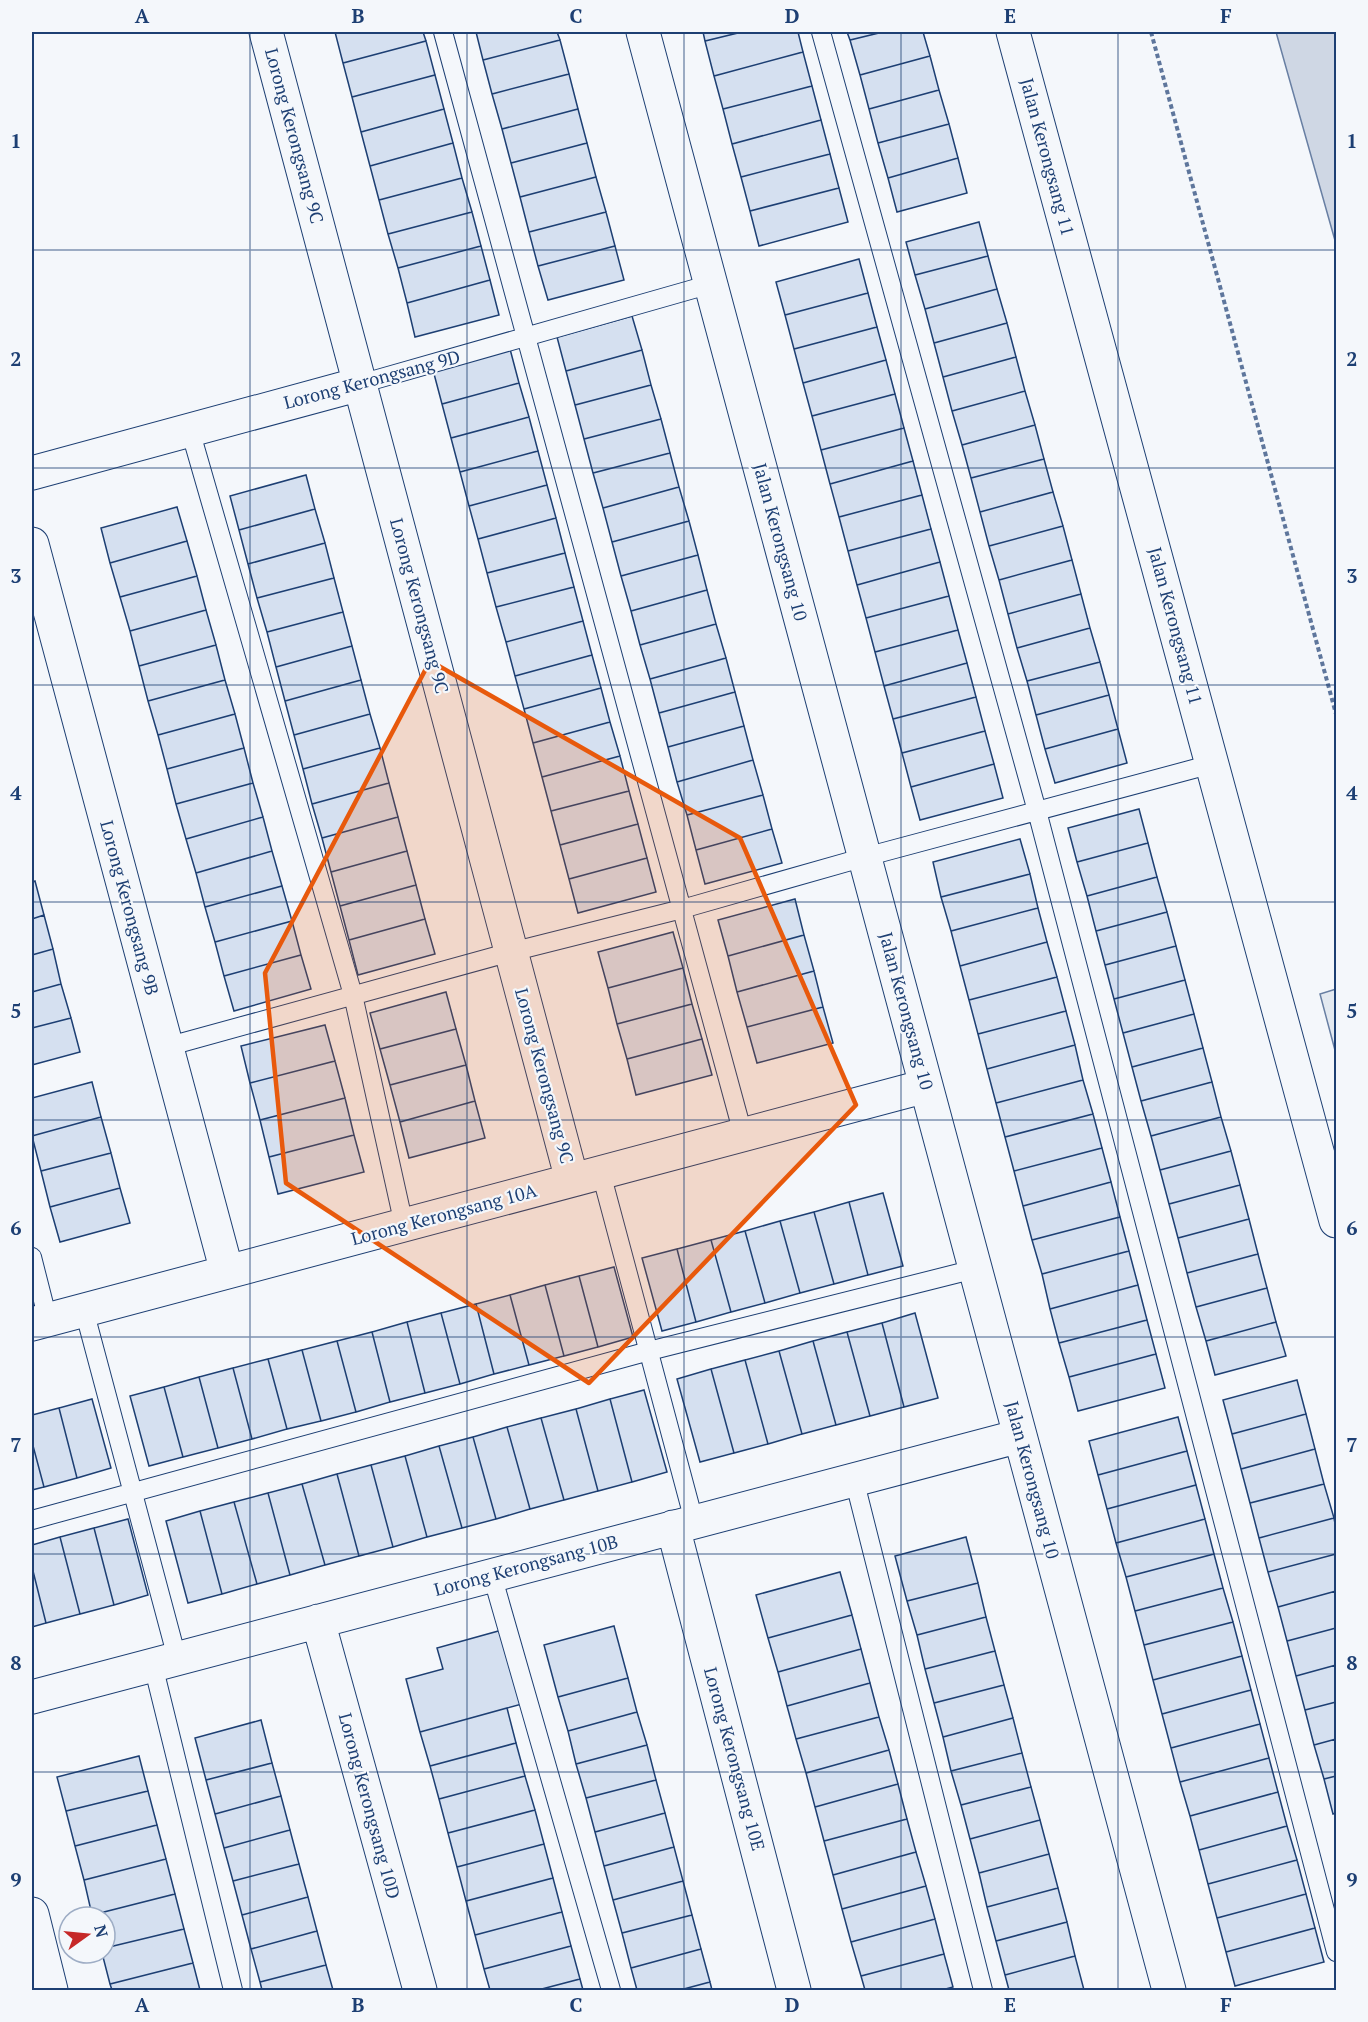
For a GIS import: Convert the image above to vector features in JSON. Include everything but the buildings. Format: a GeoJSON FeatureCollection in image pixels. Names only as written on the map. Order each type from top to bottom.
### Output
{"type":"FeatureCollection","features":[{"type":"Feature","properties":{"kind":"street","name":"Lorong Kerongsang 9C"},"geometry":{"type":"LineString","coordinates":[[266,32],[512,952],[586,1176]]}},
{"type":"Feature","properties":{"kind":"street","name":"Jalan Kerongsang 10"},"geometry":{"type":"LineString","coordinates":[[643,32],[1169,1990]]}},
{"type":"Feature","properties":{"kind":"street","name":"Jalan Kerongsang 11"},"geometry":{"type":"LineString","coordinates":[[1013,32],[1336,1221]]}},
{"type":"Feature","properties":{"kind":"street","name":"Lorong Kerongsang 9D"},"geometry":{"type":"LineString","coordinates":[[32,473],[360,384]]}},
{"type":"Feature","properties":{"kind":"street","name":"Lorong Kerongsang 9B"},"geometry":{"type":"LineString","coordinates":[[32,544],[227,1272]]}},
{"type":"Feature","properties":{"kind":"street","name":"Lorong Kerongsang 10A"},"geometry":{"type":"LineString","coordinates":[[40,1322],[926,1086]]}},
{"type":"Feature","properties":{"kind":"street","name":"Lorong Kerongsang 10B"},"geometry":{"type":"LineString","coordinates":[[32,1697],[1020,1436]]}},
{"type":"Feature","properties":{"kind":"street","name":"Lorong Kerongsang 10E"},"geometry":{"type":"LineString","coordinates":[[684,1524],[795,1990]]}},
{"type":"Feature","properties":{"kind":"street","name":"Lorong Kerongsang 10D"},"geometry":{"type":"LineString","coordinates":[[318,1621],[420,1990]]}},
{"type":"Feature","properties":{"kind":"street"},"geometry":{"type":"LineString","coordinates":[[32,1914],[51,1990]]}},
{"type":"Feature","properties":{"kind":"lane"},"geometry":{"type":"LineString","coordinates":[[443,32],[743,1134]]}},
{"type":"Feature","properties":{"kind":"lane"},"geometry":{"type":"LineString","coordinates":[[821,32],[1037,811],[1336,1952]]}},
{"type":"Feature","properties":{"kind":"lane","name":"Lorong Kerongsang 9D"},"geometry":{"type":"LineString","coordinates":[[360,384],[711,284]]}},
{"type":"Feature","properties":{"kind":"lane"},"geometry":{"type":"LineString","coordinates":[[190,430],[353,995],[404,1226]]}},
{"type":"Feature","properties":{"kind":"lane"},"geometry":{"type":"LineString","coordinates":[[166,1047],[1212,764]]}},
{"type":"Feature","properties":{"kind":"lane"},"geometry":{"type":"LineString","coordinates":[[586,1176],[649,1351],[684,1524]]}},
{"type":"Feature","properties":{"kind":"lane"},"geometry":{"type":"LineString","coordinates":[[32,1257],[40,1322]]}},
{"type":"Feature","properties":{"kind":"lane"},"geometry":{"type":"LineString","coordinates":[[32,1520],[649,1351],[975,1269]]}},
{"type":"Feature","properties":{"kind":"lane"},"geometry":{"type":"LineString","coordinates":[[84,1310],[133,1491],[165,1661],[233,1990]]}},
{"type":"Feature","properties":{"kind":"lane"},"geometry":{"type":"LineString","coordinates":[[854,1479],[983,1990]]}},
{"type":"Feature","properties":{"kind":"lane"},"geometry":{"type":"LineString","coordinates":[[492,1575],[611,1990]]}},
{"type":"Feature","properties":{"kind":"path"},"geometry":{"type":"LineString","coordinates":[[1151,32],[1336,714]]}},
{"type":"Feature","properties":{"kind":"highlighted area"},"geometry":{"type":"Polygon","coordinates":[[[430,661],[740,838],[856,1105],[589,1383],[286,1183],[265,973],[430,661]]]}},
{"type":"Feature","properties":{"kind":"shaded area"},"geometry":{"type":"Polygon","coordinates":[[[1276,32],[1336,32],[1336,244],[1276,32]]]}},
{"type":"Feature","properties":{"kind":"shaded area"},"geometry":{"type":"Polygon","coordinates":[[[1336,989],[1336,1054],[1320,994],[1336,989]]]}}]}
